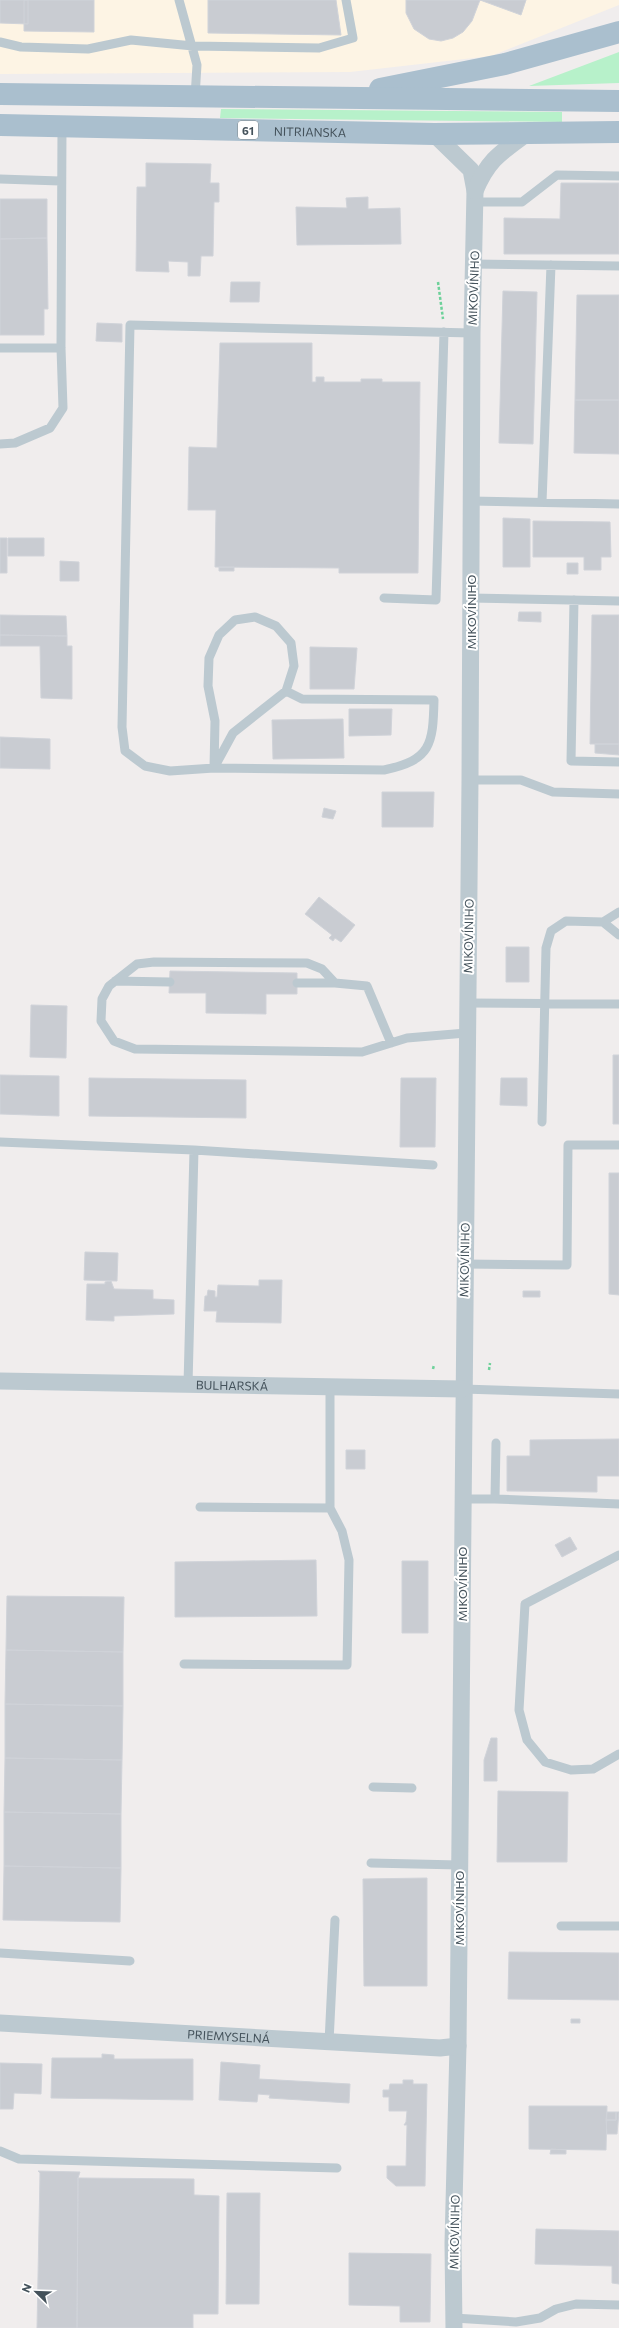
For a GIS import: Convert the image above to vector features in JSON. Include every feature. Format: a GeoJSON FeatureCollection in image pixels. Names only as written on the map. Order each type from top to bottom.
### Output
{"type":"FeatureCollection","features":[{"type":"Feature","properties":{"kind":"main road"},"geometry":{"type":"LineString","coordinates":[[328,98],[505,64],[619,32]]}},
{"type":"Feature","properties":{"kind":"main road"},"geometry":{"type":"LineString","coordinates":[[0,94],[619,101]]}},
{"type":"Feature","properties":{"kind":"main road","name":"NITRIANSKA"},"geometry":{"type":"LineString","coordinates":[[0,125],[434,134],[619,132]]}},
{"type":"Feature","properties":{"kind":"street"},"geometry":{"type":"LineString","coordinates":[[434,134],[471,170],[475,196]]}},
{"type":"Feature","properties":{"kind":"street"},"geometry":{"type":"LineString","coordinates":[[475,196],[484,170],[496,156],[526,134]]}},
{"type":"Feature","properties":{"kind":"street","name":"MIKOVÍNIHO"},"geometry":{"type":"LineString","coordinates":[[454,2323],[453,2243],[458,2046],[466,1033],[470,780],[472,333],[475,196]]}},
{"type":"Feature","properties":{"kind":"street","name":"BULHARSKÁ"},"geometry":{"type":"LineString","coordinates":[[0,1381],[463,1389]]}},
{"type":"Feature","properties":{"kind":"street","name":"PRIEMYSELNÁ"},"geometry":{"type":"LineString","coordinates":[[0,2024],[440,2048],[458,2046]]}},
{"type":"Feature","properties":{"kind":"lane"},"geometry":{"type":"LineString","coordinates":[[179,0],[198,65],[195,97]]}},
{"type":"Feature","properties":{"kind":"lane"},"geometry":{"type":"LineString","coordinates":[[0,42],[22,47],[88,49],[131,40],[193,46],[320,48],[353,38],[346,0]]}},
{"type":"Feature","properties":{"kind":"lane"},"geometry":{"type":"LineString","coordinates":[[0,444],[15,443],[50,428],[63,408],[61,348],[60,181],[62,127]]}},
{"type":"Feature","properties":{"kind":"lane"},"geometry":{"type":"LineString","coordinates":[[475,196],[522,202],[557,175],[619,176]]}},
{"type":"Feature","properties":{"kind":"lane"},"geometry":{"type":"LineString","coordinates":[[0,179],[60,181]]}},
{"type":"Feature","properties":{"kind":"lane"},"geometry":{"type":"LineString","coordinates":[[474,264],[619,266]]}},
{"type":"Feature","properties":{"kind":"lane"},"geometry":{"type":"LineString","coordinates":[[542,502],[551,265]]}},
{"type":"Feature","properties":{"kind":"lane"},"geometry":{"type":"LineString","coordinates":[[286,691],[302,699],[434,700],[433,732],[423,753],[407,765],[384,770],[214,768],[170,771],[145,766],[125,751],[122,727],[130,325],[472,333]]}},
{"type":"Feature","properties":{"kind":"lane"},"geometry":{"type":"LineString","coordinates":[[384,598],[436,600],[444,332]]}},
{"type":"Feature","properties":{"kind":"lane"},"geometry":{"type":"LineString","coordinates":[[0,348],[61,348]]}},
{"type":"Feature","properties":{"kind":"lane"},"geometry":{"type":"LineString","coordinates":[[471,501],[619,504]]}},
{"type":"Feature","properties":{"kind":"lane"},"geometry":{"type":"LineString","coordinates":[[471,598],[619,601]]}},
{"type":"Feature","properties":{"kind":"lane"},"geometry":{"type":"LineString","coordinates":[[574,600],[571,761],[619,762]]}},
{"type":"Feature","properties":{"kind":"lane"},"geometry":{"type":"LineString","coordinates":[[255,617],[276,626],[292,644],[294,666],[286,691],[233,733],[214,768],[215,721],[208,686],[209,658],[219,636],[235,620],[255,617]]}},
{"type":"Feature","properties":{"kind":"lane"},"geometry":{"type":"LineString","coordinates":[[470,780],[521,780],[553,792],[619,794]]}},
{"type":"Feature","properties":{"kind":"lane"},"geometry":{"type":"LineString","coordinates":[[542,1122],[546,1003],[546,948],[551,931],[566,921],[603,922],[619,912]]}},
{"type":"Feature","properties":{"kind":"lane"},"geometry":{"type":"LineString","coordinates":[[603,922],[619,935]]}},
{"type":"Feature","properties":{"kind":"lane"},"geometry":{"type":"LineString","coordinates":[[335,983],[322,969],[307,963],[154,962],[137,964],[109,986],[102,999],[101,1021],[114,1041],[135,1048],[362,1052],[407,1038],[466,1033]]}},
{"type":"Feature","properties":{"kind":"lane"},"geometry":{"type":"LineString","coordinates":[[116,981],[170,982]]}},
{"type":"Feature","properties":{"kind":"lane"},"geometry":{"type":"LineString","coordinates":[[297,983],[335,983],[366,986],[390,1043]]}},
{"type":"Feature","properties":{"kind":"lane"},"geometry":{"type":"LineString","coordinates":[[467,1003],[619,1004]]}},
{"type":"Feature","properties":{"kind":"lane"},"geometry":{"type":"LineString","coordinates":[[0,1142],[194,1150],[433,1164]]}},
{"type":"Feature","properties":{"kind":"lane"},"geometry":{"type":"LineString","coordinates":[[464,1264],[567,1266],[568,1145],[619,1145]]}},
{"type":"Feature","properties":{"kind":"lane"},"geometry":{"type":"LineString","coordinates":[[188,1385],[194,1150]]}},
{"type":"Feature","properties":{"kind":"lane"},"geometry":{"type":"LineString","coordinates":[[184,1664],[347,1664],[349,1560],[342,1531],[330,1508],[330,1387]]}},
{"type":"Feature","properties":{"kind":"lane"},"geometry":{"type":"LineString","coordinates":[[463,1389],[619,1394]]}},
{"type":"Feature","properties":{"kind":"lane"},"geometry":{"type":"LineString","coordinates":[[496,1443],[496,1499]]}},
{"type":"Feature","properties":{"kind":"lane"},"geometry":{"type":"LineString","coordinates":[[462,1499],[619,1504]]}},
{"type":"Feature","properties":{"kind":"lane"},"geometry":{"type":"LineString","coordinates":[[200,1508],[330,1508]]}},
{"type":"Feature","properties":{"kind":"lane"},"geometry":{"type":"LineString","coordinates":[[619,1555],[525,1604],[519,1710],[527,1740],[545,1762],[571,1770],[593,1769],[619,1754]]}},
{"type":"Feature","properties":{"kind":"lane"},"geometry":{"type":"LineString","coordinates":[[373,1787],[412,1788]]}},
{"type":"Feature","properties":{"kind":"lane"},"geometry":{"type":"LineString","coordinates":[[371,1863],[459,1865]]}},
{"type":"Feature","properties":{"kind":"lane"},"geometry":{"type":"LineString","coordinates":[[329,2042],[335,1920]]}},
{"type":"Feature","properties":{"kind":"lane"},"geometry":{"type":"LineString","coordinates":[[560,1926],[619,1926]]}},
{"type":"Feature","properties":{"kind":"lane"},"geometry":{"type":"LineString","coordinates":[[0,1953],[130,1961]]}},
{"type":"Feature","properties":{"kind":"lane"},"geometry":{"type":"LineString","coordinates":[[0,2151],[19,2159],[337,2168]]}},
{"type":"Feature","properties":{"kind":"lane"},"geometry":{"type":"LineString","coordinates":[[454,2323],[516,2322],[540,2318],[556,2309],[576,2304],[619,2305]]}},
{"type":"Feature","properties":{"kind":"path"},"geometry":{"type":"LineString","coordinates":[[438,282],[444,332]]}},
{"type":"Feature","properties":{"kind":"path"},"geometry":{"type":"LineString","coordinates":[[489,1370],[490,1363]]}},
{"type":"Feature","properties":{"kind":"path"},"geometry":{"type":"LineString","coordinates":[[433,1369],[434,1365]]}},
{"type":"Feature","properties":{"kind":"shaded area"},"geometry":{"type":"Polygon","coordinates":[[[0,0],[619,0],[619,5],[491,56],[350,72],[0,74],[0,0]]]}},
{"type":"Feature","properties":{"kind":"green space"},"geometry":{"type":"Polygon","coordinates":[[[619,52],[619,83],[529,86],[619,52]]]}},
{"type":"Feature","properties":{"kind":"green space"},"geometry":{"type":"Polygon","coordinates":[[[221,109],[562,112],[562,122],[220,118],[221,109]]]}},
{"type":"Feature","properties":{"kind":"building"},"geometry":{"type":"Polygon","coordinates":[[[0,0],[28,0],[28,24],[0,23],[0,0]]]}},
{"type":"Feature","properties":{"kind":"building"},"geometry":{"type":"Polygon","coordinates":[[[24,0],[94,0],[94,32],[24,31],[24,0]]]}},
{"type":"Feature","properties":{"kind":"building"},"geometry":{"type":"Polygon","coordinates":[[[208,0],[336,0],[341,35],[208,33],[208,0]]]}},
{"type":"Feature","properties":{"kind":"building"},"geometry":{"type":"Polygon","coordinates":[[[406,0],[480,0],[472,21],[463,32],[453,38],[441,41],[429,39],[414,29],[406,13],[406,0]]]}},
{"type":"Feature","properties":{"kind":"building"},"geometry":{"type":"Polygon","coordinates":[[[480,0],[526,0],[521,15],[480,0]]]}},
{"type":"Feature","properties":{"kind":"building"},"geometry":{"type":"Polygon","coordinates":[[[146,163],[211,164],[210,183],[219,183],[219,202],[214,202],[213,256],[201,256],[200,276],[188,276],[188,262],[168,261],[169,272],[136,271],[137,187],[146,187],[146,163]]]}},
{"type":"Feature","properties":{"kind":"building"},"geometry":{"type":"Polygon","coordinates":[[[561,183],[619,183],[619,254],[504,254],[504,218],[560,219],[561,183]]]}},
{"type":"Feature","properties":{"kind":"building"},"geometry":{"type":"Polygon","coordinates":[[[368,197],[368,209],[400,208],[401,244],[297,245],[296,207],[347,208],[346,198],[368,197]]]}},
{"type":"Feature","properties":{"kind":"building"},"geometry":{"type":"Polygon","coordinates":[[[0,199],[47,199],[47,238],[0,239],[0,199]]]}},
{"type":"Feature","properties":{"kind":"building"},"geometry":{"type":"Polygon","coordinates":[[[47,238],[48,309],[44,309],[44,335],[0,335],[0,239],[47,238]]]}},
{"type":"Feature","properties":{"kind":"building"},"geometry":{"type":"Polygon","coordinates":[[[231,282],[260,282],[259,302],[230,302],[231,282]]]}},
{"type":"Feature","properties":{"kind":"building"},"geometry":{"type":"Polygon","coordinates":[[[503,291],[537,292],[533,444],[499,443],[503,291]]]}},
{"type":"Feature","properties":{"kind":"building"},"geometry":{"type":"Polygon","coordinates":[[[577,295],[619,295],[619,400],[575,400],[577,295]]]}},
{"type":"Feature","properties":{"kind":"building"},"geometry":{"type":"Polygon","coordinates":[[[97,323],[122,324],[122,342],[96,341],[97,323]]]}},
{"type":"Feature","properties":{"kind":"building"},"geometry":{"type":"Polygon","coordinates":[[[220,343],[312,343],[312,382],[316,382],[316,377],[324,377],[324,382],[361,382],[361,379],[382,379],[382,382],[420,382],[418,573],[339,573],[339,568],[215,567],[216,510],[188,510],[189,447],[217,448],[220,343]]]}},
{"type":"Feature","properties":{"kind":"building"},"geometry":{"type":"Polygon","coordinates":[[[575,400],[619,400],[619,454],[574,453],[575,400]]]}},
{"type":"Feature","properties":{"kind":"building"},"geometry":{"type":"Polygon","coordinates":[[[503,518],[530,519],[530,567],[503,567],[503,518]]]}},
{"type":"Feature","properties":{"kind":"building"},"geometry":{"type":"Polygon","coordinates":[[[533,521],[610,522],[611,557],[601,557],[601,570],[584,570],[584,557],[533,557],[533,521]]]}},
{"type":"Feature","properties":{"kind":"building"},"geometry":{"type":"Polygon","coordinates":[[[0,538],[7,538],[7,573],[0,573],[0,538]]]}},
{"type":"Feature","properties":{"kind":"building"},"geometry":{"type":"Polygon","coordinates":[[[8,538],[44,538],[44,556],[8,556],[8,538]]]}},
{"type":"Feature","properties":{"kind":"building"},"geometry":{"type":"Polygon","coordinates":[[[60,561],[79,562],[79,581],[60,581],[60,561]]]}},
{"type":"Feature","properties":{"kind":"building"},"geometry":{"type":"Polygon","coordinates":[[[567,563],[578,563],[578,574],[567,574],[567,563]]]}},
{"type":"Feature","properties":{"kind":"building"},"geometry":{"type":"Polygon","coordinates":[[[219,567],[234,567],[234,571],[219,571],[219,567]]]}},
{"type":"Feature","properties":{"kind":"building"},"geometry":{"type":"Polygon","coordinates":[[[519,612],[541,612],[541,622],[518,621],[519,612]]]}},
{"type":"Feature","properties":{"kind":"building"},"geometry":{"type":"Polygon","coordinates":[[[0,615],[66,616],[67,636],[0,635],[0,615]]]}},
{"type":"Feature","properties":{"kind":"building"},"geometry":{"type":"Polygon","coordinates":[[[592,615],[619,615],[619,744],[590,744],[592,615]]]}},
{"type":"Feature","properties":{"kind":"building"},"geometry":{"type":"Polygon","coordinates":[[[0,635],[67,636],[67,646],[72,646],[72,699],[41,698],[40,646],[0,646],[0,635]]]}},
{"type":"Feature","properties":{"kind":"building"},"geometry":{"type":"Polygon","coordinates":[[[310,647],[357,648],[354,689],[310,689],[310,647]]]}},
{"type":"Feature","properties":{"kind":"building"},"geometry":{"type":"Polygon","coordinates":[[[349,709],[392,709],[391,735],[349,736],[349,709]]]}},
{"type":"Feature","properties":{"kind":"building"},"geometry":{"type":"Polygon","coordinates":[[[343,719],[344,758],[273,759],[272,720],[343,719]]]}},
{"type":"Feature","properties":{"kind":"building"},"geometry":{"type":"Polygon","coordinates":[[[0,737],[50,739],[50,769],[0,768],[0,737]]]}},
{"type":"Feature","properties":{"kind":"building"},"geometry":{"type":"Polygon","coordinates":[[[595,744],[619,744],[619,755],[595,753],[595,744]]]}},
{"type":"Feature","properties":{"kind":"building"},"geometry":{"type":"Polygon","coordinates":[[[382,792],[434,792],[433,827],[382,827],[382,792]]]}},
{"type":"Feature","properties":{"kind":"building"},"geometry":{"type":"Polygon","coordinates":[[[324,808],[336,811],[333,819],[322,817],[324,808]]]}},
{"type":"Feature","properties":{"kind":"building"},"geometry":{"type":"Polygon","coordinates":[[[319,897],[355,925],[341,942],[335,938],[333,941],[329,938],[332,935],[305,914],[319,897]]]}},
{"type":"Feature","properties":{"kind":"building"},"geometry":{"type":"Polygon","coordinates":[[[506,947],[529,947],[529,982],[506,982],[506,947]]]}},
{"type":"Feature","properties":{"kind":"building"},"geometry":{"type":"Polygon","coordinates":[[[170,971],[297,973],[297,994],[266,994],[266,1014],[206,1013],[206,993],[169,993],[170,971]]]}},
{"type":"Feature","properties":{"kind":"building"},"geometry":{"type":"Polygon","coordinates":[[[31,1005],[67,1006],[66,1058],[30,1057],[31,1005]]]}},
{"type":"Feature","properties":{"kind":"building"},"geometry":{"type":"Polygon","coordinates":[[[613,1055],[619,1055],[619,1124],[613,1124],[613,1055]]]}},
{"type":"Feature","properties":{"kind":"building"},"geometry":{"type":"Polygon","coordinates":[[[0,1075],[59,1076],[59,1116],[0,1114],[0,1075]]]}},
{"type":"Feature","properties":{"kind":"building"},"geometry":{"type":"Polygon","coordinates":[[[89,1078],[246,1080],[246,1118],[89,1116],[89,1078]]]}},
{"type":"Feature","properties":{"kind":"building"},"geometry":{"type":"Polygon","coordinates":[[[401,1078],[436,1078],[435,1147],[400,1147],[401,1078]]]}},
{"type":"Feature","properties":{"kind":"building"},"geometry":{"type":"Polygon","coordinates":[[[501,1078],[527,1078],[527,1106],[500,1105],[501,1078]]]}},
{"type":"Feature","properties":{"kind":"building"},"geometry":{"type":"Polygon","coordinates":[[[609,1173],[619,1173],[619,1295],[609,1294],[609,1173]]]}},
{"type":"Feature","properties":{"kind":"building"},"geometry":{"type":"Polygon","coordinates":[[[85,1252],[118,1253],[117,1281],[84,1280],[85,1252]]]}},
{"type":"Feature","properties":{"kind":"building"},"geometry":{"type":"Polygon","coordinates":[[[259,1280],[282,1280],[281,1323],[216,1322],[217,1311],[204,1311],[205,1296],[207,1296],[208,1290],[215,1291],[215,1297],[217,1297],[218,1285],[259,1286],[259,1280]]]}},
{"type":"Feature","properties":{"kind":"building"},"geometry":{"type":"Polygon","coordinates":[[[111,1281],[114,1289],[153,1290],[153,1299],[174,1300],[174,1314],[114,1316],[114,1321],[86,1320],[87,1284],[105,1284],[105,1282],[111,1281]]]}},
{"type":"Feature","properties":{"kind":"building"},"geometry":{"type":"Polygon","coordinates":[[[523,1291],[540,1291],[540,1297],[523,1297],[523,1291]]]}},
{"type":"Feature","properties":{"kind":"building"},"geometry":{"type":"Polygon","coordinates":[[[619,1439],[619,1476],[597,1476],[597,1492],[507,1491],[507,1456],[530,1456],[530,1440],[619,1439]]]}},
{"type":"Feature","properties":{"kind":"building"},"geometry":{"type":"Polygon","coordinates":[[[346,1450],[365,1450],[365,1469],[346,1469],[346,1450]]]}},
{"type":"Feature","properties":{"kind":"building"},"geometry":{"type":"Polygon","coordinates":[[[570,1537],[577,1549],[562,1557],[555,1545],[570,1537]]]}},
{"type":"Feature","properties":{"kind":"building"},"geometry":{"type":"Polygon","coordinates":[[[316,1560],[317,1616],[175,1617],[175,1562],[316,1560]]]}},
{"type":"Feature","properties":{"kind":"building"},"geometry":{"type":"Polygon","coordinates":[[[402,1561],[428,1561],[428,1633],[402,1633],[402,1561]]]}},
{"type":"Feature","properties":{"kind":"building"},"geometry":{"type":"Polygon","coordinates":[[[7,1596],[124,1597],[123,1652],[6,1650],[7,1596]]]}},
{"type":"Feature","properties":{"kind":"building"},"geometry":{"type":"Polygon","coordinates":[[[6,1650],[123,1652],[123,1706],[5,1704],[6,1650]]]}},
{"type":"Feature","properties":{"kind":"building"},"geometry":{"type":"Polygon","coordinates":[[[5,1704],[123,1706],[122,1760],[5,1758],[5,1704]]]}},
{"type":"Feature","properties":{"kind":"building"},"geometry":{"type":"Polygon","coordinates":[[[491,1738],[497,1738],[497,1781],[484,1781],[484,1760],[491,1738]]]}},
{"type":"Feature","properties":{"kind":"building"},"geometry":{"type":"Polygon","coordinates":[[[5,1758],[122,1760],[121,1814],[4,1812],[5,1758]]]}},
{"type":"Feature","properties":{"kind":"building"},"geometry":{"type":"Polygon","coordinates":[[[498,1791],[568,1792],[567,1862],[497,1862],[498,1791]]]}},
{"type":"Feature","properties":{"kind":"building"},"geometry":{"type":"Polygon","coordinates":[[[4,1812],[121,1814],[121,1868],[4,1866],[4,1812]]]}},
{"type":"Feature","properties":{"kind":"building"},"geometry":{"type":"Polygon","coordinates":[[[4,1866],[121,1868],[120,1922],[3,1920],[4,1866]]]}},
{"type":"Feature","properties":{"kind":"building"},"geometry":{"type":"Polygon","coordinates":[[[427,1878],[427,1986],[364,1986],[363,1879],[427,1878]]]}},
{"type":"Feature","properties":{"kind":"building"},"geometry":{"type":"Polygon","coordinates":[[[509,1952],[619,1953],[619,2000],[508,1999],[509,1952]]]}},
{"type":"Feature","properties":{"kind":"building"},"geometry":{"type":"Polygon","coordinates":[[[571,2019],[580,2019],[580,2023],[571,2023],[571,2019]]]}},
{"type":"Feature","properties":{"kind":"building"},"geometry":{"type":"Polygon","coordinates":[[[102,2054],[114,2055],[114,2059],[193,2059],[193,2100],[51,2098],[52,2058],[102,2058],[102,2054]]]}},
{"type":"Feature","properties":{"kind":"building"},"geometry":{"type":"Polygon","coordinates":[[[221,2062],[260,2065],[259,2079],[350,2084],[349,2103],[269,2098],[270,2095],[258,2094],[257,2102],[219,2100],[221,2062]]]}},
{"type":"Feature","properties":{"kind":"building"},"geometry":{"type":"Polygon","coordinates":[[[0,2063],[42,2064],[41,2094],[14,2093],[13,2109],[0,2109],[0,2063]]]}},
{"type":"Feature","properties":{"kind":"building"},"geometry":{"type":"Polygon","coordinates":[[[403,2080],[413,2080],[413,2084],[427,2084],[425,2186],[396,2186],[387,2178],[387,2166],[406,2166],[407,2125],[404,2125],[406,2122],[407,2111],[389,2111],[389,2097],[383,2097],[383,2090],[389,2090],[390,2084],[403,2084],[403,2080]]]}},
{"type":"Feature","properties":{"kind":"building"},"geometry":{"type":"Polygon","coordinates":[[[529,2106],[607,2106],[606,2150],[529,2149],[529,2106]]]}},
{"type":"Feature","properties":{"kind":"building"},"geometry":{"type":"Polygon","coordinates":[[[607,2112],[616,2112],[616,2120],[606,2120],[607,2112]]]}},
{"type":"Feature","properties":{"kind":"building"},"geometry":{"type":"Polygon","coordinates":[[[616,2112],[619,2112],[617,2134],[607,2134],[606,2120],[616,2120],[616,2112]]]}},
{"type":"Feature","properties":{"kind":"building"},"geometry":{"type":"Polygon","coordinates":[[[551,2149],[566,2150],[566,2154],[550,2154],[551,2149]]]}},
{"type":"Feature","properties":{"kind":"building"},"geometry":{"type":"Polygon","coordinates":[[[38,2171],[80,2172],[78,2178],[77,2328],[37,2328],[40,2173],[38,2171]]]}},
{"type":"Feature","properties":{"kind":"building"},"geometry":{"type":"Polygon","coordinates":[[[78,2178],[194,2179],[194,2195],[219,2196],[218,2314],[193,2314],[193,2328],[77,2328],[78,2178]]]}},
{"type":"Feature","properties":{"kind":"building"},"geometry":{"type":"Polygon","coordinates":[[[227,2193],[260,2193],[259,2304],[226,2304],[227,2193]]]}},
{"type":"Feature","properties":{"kind":"building"},"geometry":{"type":"Polygon","coordinates":[[[536,2229],[619,2231],[619,2284],[612,2283],[612,2266],[535,2264],[536,2229]]]}},
{"type":"Feature","properties":{"kind":"building"},"geometry":{"type":"Polygon","coordinates":[[[349,2253],[431,2254],[430,2322],[400,2322],[400,2306],[349,2305],[349,2253]]]}}]}
